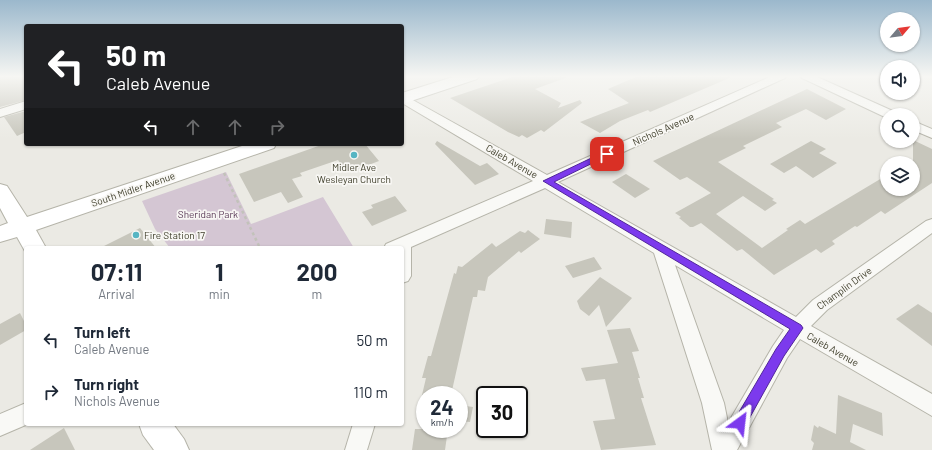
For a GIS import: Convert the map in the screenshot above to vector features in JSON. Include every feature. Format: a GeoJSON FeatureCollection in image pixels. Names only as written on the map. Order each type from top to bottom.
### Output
{"type":"FeatureCollection","features":[{"type":"Feature","properties":{"kind":"main road","name":"South Midler Avenue"},"geometry":{"type":"LineString","coordinates":[[0,234],[261,146]]}},
{"type":"Feature","properties":{"kind":"main road"},"geometry":{"type":"LineString","coordinates":[[0,191],[34,246]]}},
{"type":"Feature","properties":{"kind":"main road"},"geometry":{"type":"LineString","coordinates":[[155,426],[173,450]]}},
{"type":"Feature","properties":{"kind":"street","name":"Nichols Avenue"},"geometry":{"type":"LineString","coordinates":[[397,246],[734,97]]}},
{"type":"Feature","properties":{"kind":"street"},"geometry":{"type":"LineString","coordinates":[[852,97],[880,110]]}},
{"type":"Feature","properties":{"kind":"street","name":"Caleb Avenue"},"geometry":{"type":"LineString","coordinates":[[404,99],[932,406]]}},
{"type":"Feature","properties":{"kind":"street"},"geometry":{"type":"LineString","coordinates":[[0,113],[24,106]]}},
{"type":"Feature","properties":{"kind":"street"},"geometry":{"type":"LineString","coordinates":[[920,128],[932,134]]}},
{"type":"Feature","properties":{"kind":"street","name":"Champlin Drive"},"geometry":{"type":"LineString","coordinates":[[724,450],[780,352],[797,328],[820,304],[932,225]]}},
{"type":"Feature","properties":{"kind":"street","name":"Champlin Drive"},"geometry":{"type":"LineString","coordinates":[[661,248],[713,403],[724,450]]}},
{"type":"Feature","properties":{"kind":"street"},"geometry":{"type":"LineString","coordinates":[[0,425],[24,415]]}},
{"type":"Feature","properties":{"kind":"street"},"geometry":{"type":"LineString","coordinates":[[356,450],[363,426]]}},
{"type":"Feature","properties":{"kind":"path"},"geometry":{"type":"LineString","coordinates":[[218,160],[259,246]]}},
{"type":"Feature","properties":{"kind":"green space","name":"Sheridan Park"},"geometry":{"type":"Polygon","coordinates":[[[226,172],[251,224],[323,197],[353,246],[168,246],[155,229],[142,201],[226,172]]]}},
{"type":"Feature","properties":{"kind":"building"},"geometry":{"type":"Polygon","coordinates":[[[0,97],[24,97],[24,101],[0,107],[0,97]]]}},
{"type":"Feature","properties":{"kind":"building"},"geometry":{"type":"Polygon","coordinates":[[[550,97],[561,103],[558,108],[580,100],[582,103],[544,132],[541,130],[527,138],[522,135],[519,137],[508,132],[450,98],[550,97]]]}},
{"type":"Feature","properties":{"kind":"building"},"geometry":{"type":"Polygon","coordinates":[[[620,97],[685,97],[650,112],[648,110],[620,121],[600,133],[580,122],[629,103],[620,97]]]}},
{"type":"Feature","properties":{"kind":"building"},"geometry":{"type":"Polygon","coordinates":[[[790,97],[823,97],[846,109],[826,120],[806,109],[776,123],[782,127],[743,146],[746,148],[718,162],[774,199],[772,200],[777,203],[765,211],[743,196],[716,214],[762,248],[800,220],[805,224],[880,179],[880,196],[912,196],[885,214],[881,211],[857,227],[855,226],[832,241],[835,244],[821,253],[816,249],[774,275],[742,249],[737,251],[701,223],[690,227],[679,218],[681,217],[675,213],[711,193],[687,177],[680,180],[653,161],[790,97]]]}},
{"type":"Feature","properties":{"kind":"building"},"geometry":{"type":"Polygon","coordinates":[[[24,112],[24,133],[17,136],[4,117],[24,112]]]}},
{"type":"Feature","properties":{"kind":"building"},"geometry":{"type":"Polygon","coordinates":[[[437,141],[480,166],[487,163],[499,174],[475,185],[435,144],[437,141]]]}},
{"type":"Feature","properties":{"kind":"building"},"geometry":{"type":"Polygon","coordinates":[[[811,141],[826,149],[819,153],[837,163],[813,178],[796,166],[784,173],[770,164],[811,141]]]}},
{"type":"Feature","properties":{"kind":"building"},"geometry":{"type":"Polygon","coordinates":[[[920,143],[932,149],[932,183],[920,191],[920,156],[913,156],[913,148],[920,148],[920,143]]]}},
{"type":"Feature","properties":{"kind":"building"},"geometry":{"type":"Polygon","coordinates":[[[318,146],[367,146],[379,161],[347,173],[338,160],[300,173],[302,176],[292,179],[303,197],[288,203],[281,192],[254,202],[239,174],[318,146]]]}},
{"type":"Feature","properties":{"kind":"building"},"geometry":{"type":"Polygon","coordinates":[[[626,174],[650,189],[635,198],[612,182],[626,174]]]}},
{"type":"Feature","properties":{"kind":"building"},"geometry":{"type":"Polygon","coordinates":[[[395,196],[407,211],[372,226],[362,212],[373,208],[371,205],[395,196]]]}},
{"type":"Feature","properties":{"kind":"building"},"geometry":{"type":"Polygon","coordinates":[[[546,219],[572,222],[571,238],[544,234],[546,219]]]}},
{"type":"Feature","properties":{"kind":"building","name":"Fire Station 17"},"geometry":{"type":"Polygon","coordinates":[[[140,228],[154,246],[104,246],[140,228]]]}},
{"type":"Feature","properties":{"kind":"building"},"geometry":{"type":"Polygon","coordinates":[[[528,230],[540,239],[521,253],[519,251],[488,277],[485,291],[478,290],[477,297],[473,297],[453,386],[424,386],[426,378],[422,378],[428,356],[431,356],[454,273],[456,274],[458,266],[462,267],[492,243],[496,247],[520,231],[525,233],[528,230]]]}},
{"type":"Feature","properties":{"kind":"building"},"geometry":{"type":"Polygon","coordinates":[[[594,257],[602,269],[573,278],[565,266],[594,257]]]}},
{"type":"Feature","properties":{"kind":"building"},"geometry":{"type":"Polygon","coordinates":[[[600,277],[632,298],[606,327],[599,305],[589,316],[580,309],[577,301],[600,277]]]}},
{"type":"Feature","properties":{"kind":"building"},"geometry":{"type":"Polygon","coordinates":[[[918,304],[932,313],[932,346],[896,319],[918,304]]]}},
{"type":"Feature","properties":{"kind":"building"},"geometry":{"type":"Polygon","coordinates":[[[20,313],[24,321],[24,331],[0,345],[0,324],[20,313]]]}},
{"type":"Feature","properties":{"kind":"building"},"geometry":{"type":"Polygon","coordinates":[[[630,328],[639,351],[632,352],[644,398],[641,398],[656,445],[601,450],[593,421],[615,419],[605,379],[586,381],[581,368],[618,363],[607,330],[630,328]]]}},
{"type":"Feature","properties":{"kind":"building"},"geometry":{"type":"Polygon","coordinates":[[[838,395],[882,413],[883,436],[853,424],[850,442],[866,450],[812,450],[814,443],[811,440],[814,425],[818,428],[819,426],[836,434],[838,395]]]}},
{"type":"Feature","properties":{"kind":"building"},"geometry":{"type":"Polygon","coordinates":[[[468,406],[473,407],[470,422],[468,422],[468,406]]]}},
{"type":"Feature","properties":{"kind":"building"},"geometry":{"type":"Polygon","coordinates":[[[64,428],[75,450],[30,450],[64,428]]]}},
{"type":"Feature","properties":{"kind":"building"},"geometry":{"type":"Polygon","coordinates":[[[415,429],[416,438],[447,438],[445,450],[412,450],[415,429]]]}},
{"type":"Feature","properties":{"kind":"place","name":"Midler Ave Wesleyan Church"},"geometry":{"type":"Point","coordinates":[354,155]}},
{"type":"Feature","properties":{"kind":"place","name":"Fire Station 17"},"geometry":{"type":"Point","coordinates":[136,235]}},
{"type":"Feature","properties":{"kind":"route"},"geometry":{"type":"LineString","coordinates":[[607,154],[547,181],[797,328],[780,352],[740,423]]}}]}
